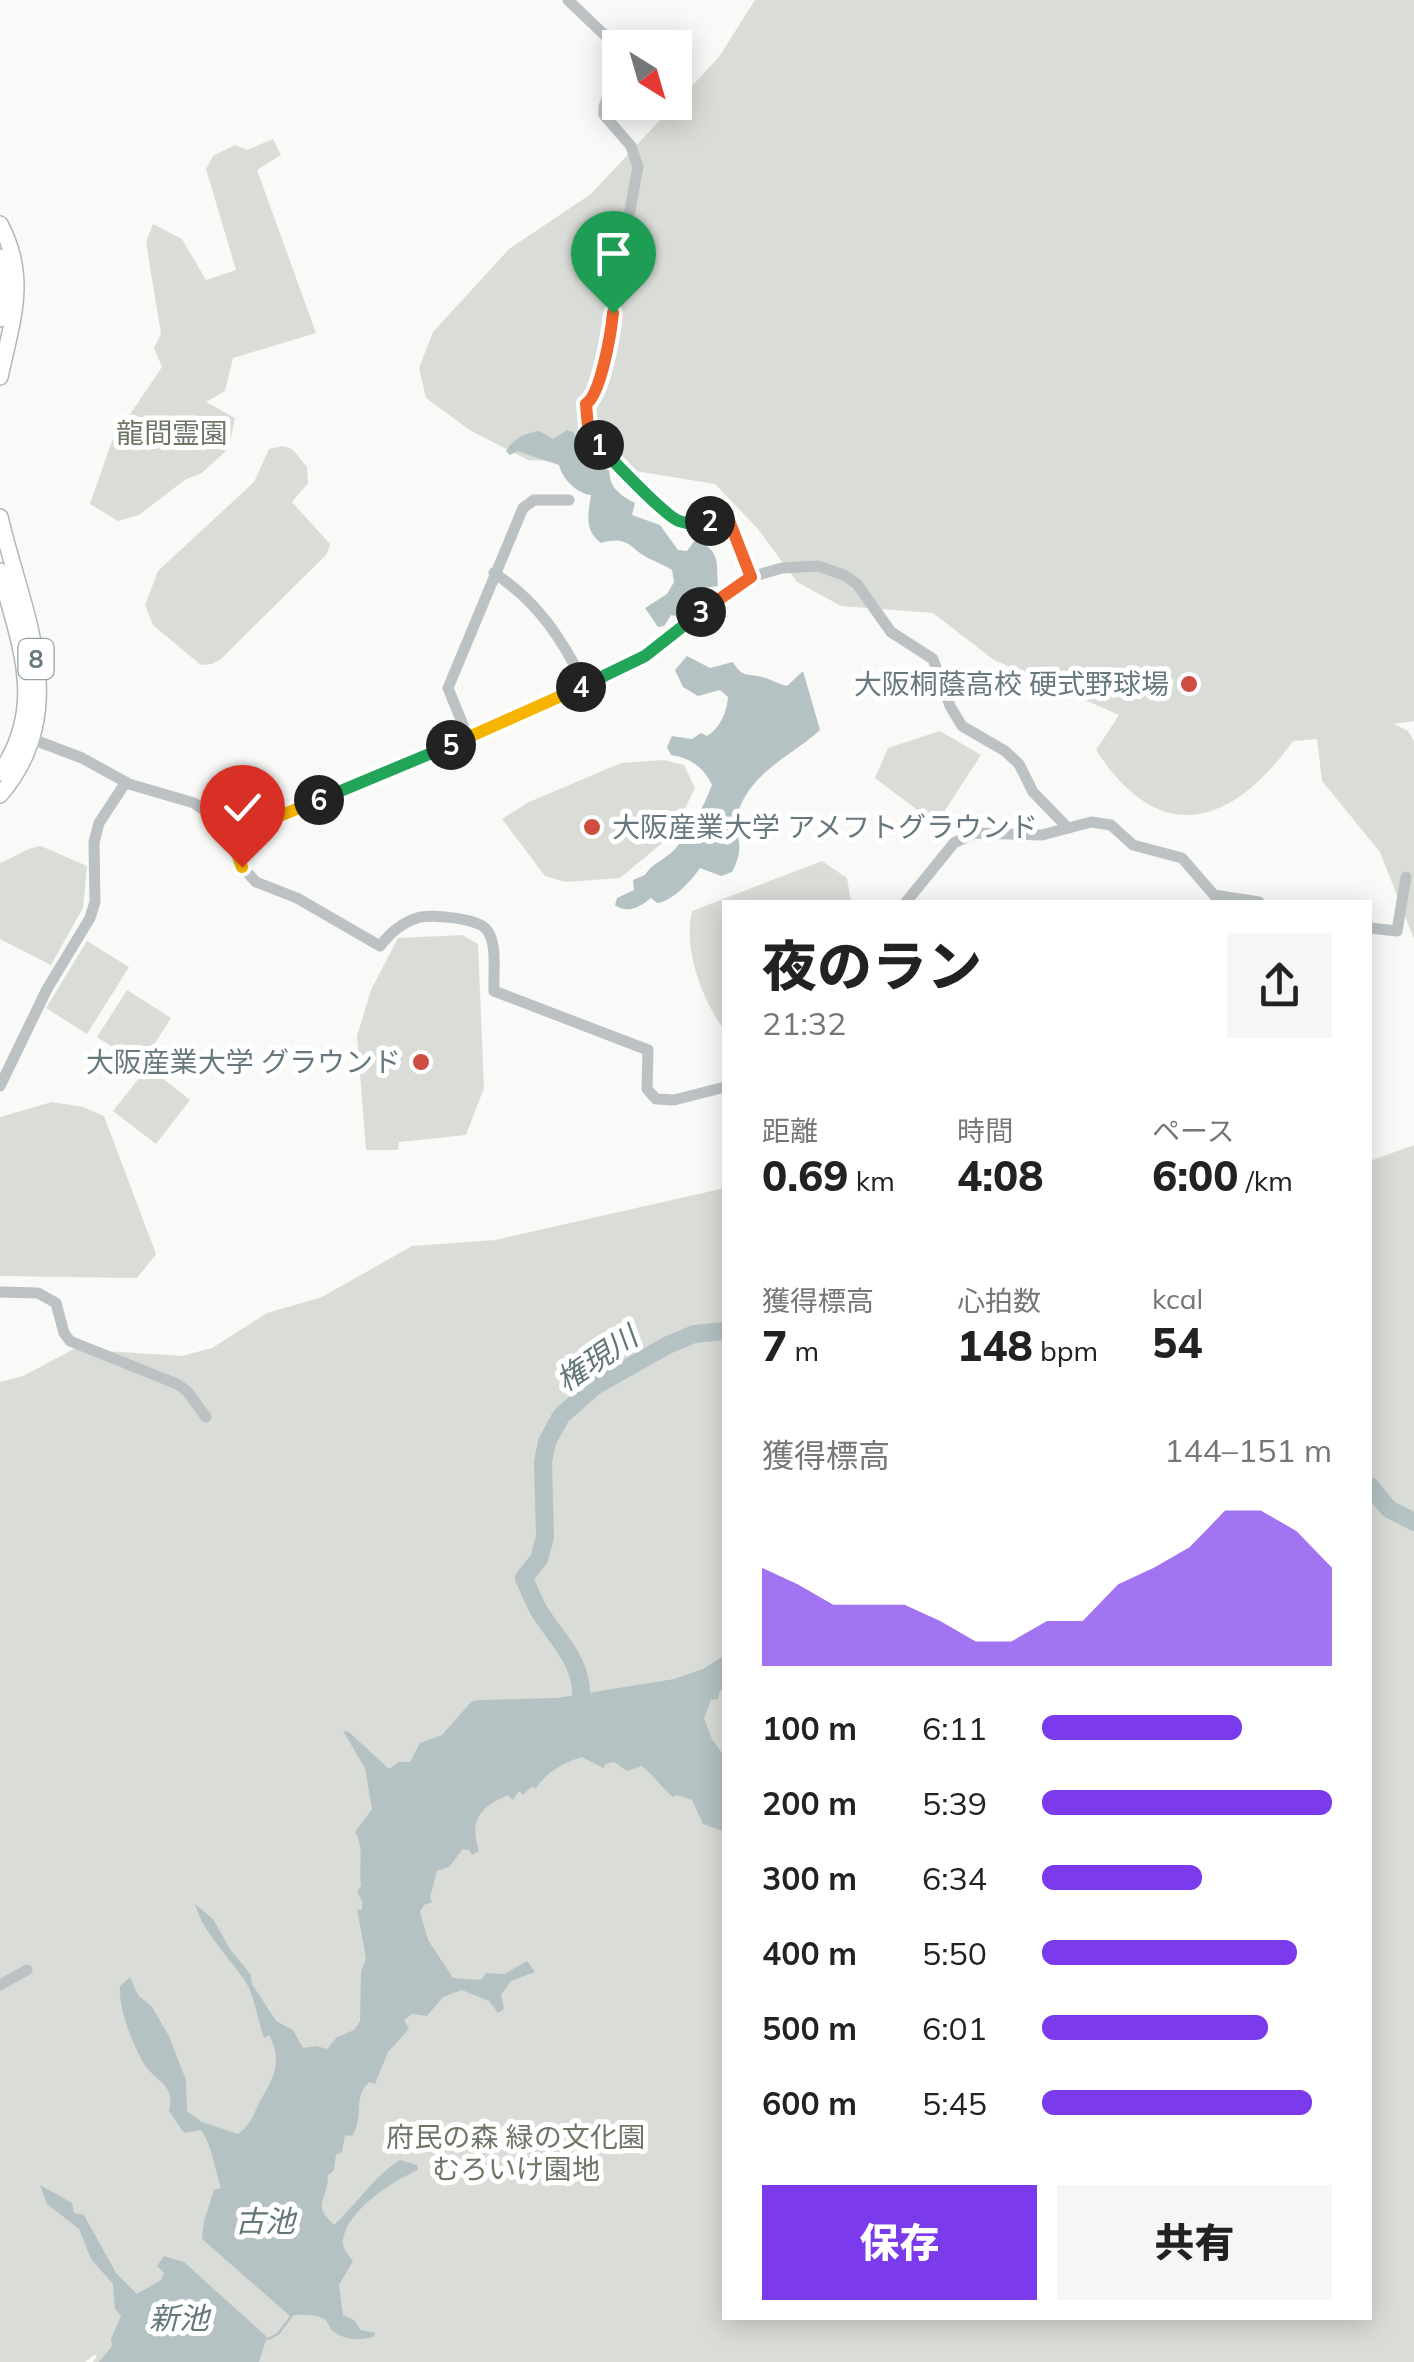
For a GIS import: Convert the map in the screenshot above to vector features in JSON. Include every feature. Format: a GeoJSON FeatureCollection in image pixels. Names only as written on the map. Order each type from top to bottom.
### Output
{"type":"FeatureCollection","features":[{"type":"Feature","properties":{"kind":"main road"},"geometry":{"type":"LineString","coordinates":[[0,224],[18,273],[0,377]]}},
{"type":"Feature","properties":{"kind":"main road"},"geometry":{"type":"LineString","coordinates":[[0,256],[5,274],[0,320]]}},
{"type":"Feature","properties":{"kind":"main road","name":"8"},"geometry":{"type":"LineString","coordinates":[[0,517],[41,688],[39,719],[32,739],[0,795]]}},
{"type":"Feature","properties":{"kind":"main road","name":"8"},"geometry":{"type":"LineString","coordinates":[[0,571],[23,663],[26,716],[15,751],[0,773]]}},
{"type":"Feature","properties":{"kind":"street"},"geometry":{"type":"LineString","coordinates":[[568,0],[616,46],[619,64],[604,115],[630,146],[638,167],[611,336],[595,397],[586,404],[588,427],[608,456],[664,512],[678,521],[698,524],[728,518],[751,577]]}},
{"type":"Feature","properties":{"kind":"street"},"geometry":{"type":"LineString","coordinates":[[468,738],[448,688],[494,573],[522,508],[534,500],[569,500]]}},
{"type":"Feature","properties":{"kind":"street"},"geometry":{"type":"LineString","coordinates":[[230,836],[388,774],[645,656],[751,577],[782,568],[818,566],[857,584],[891,632],[933,658],[950,706],[962,726],[1005,751],[1019,764],[1033,792],[1068,828]]}},
{"type":"Feature","properties":{"kind":"street"},"geometry":{"type":"LineString","coordinates":[[494,573],[534,604],[564,643],[585,685]]}},
{"type":"Feature","properties":{"kind":"street"},"geometry":{"type":"LineString","coordinates":[[32,739],[82,758],[126,782],[194,803],[219,821],[230,836],[242,867],[256,882],[297,898],[380,946],[393,930],[420,917],[474,920],[492,940],[494,990],[648,1050],[647,1088],[656,1099],[674,1100],[722,1088]]}},
{"type":"Feature","properties":{"kind":"street"},"geometry":{"type":"LineString","coordinates":[[0,1086],[47,988],[90,918],[95,902],[94,842],[100,823],[126,782]]}},
{"type":"Feature","properties":{"kind":"street"},"geometry":{"type":"LineString","coordinates":[[908,900],[954,842],[974,833],[1042,835],[1091,822],[1111,826],[1133,846],[1182,858],[1214,895],[1245,900]]}},
{"type":"Feature","properties":{"kind":"street"},"geometry":{"type":"LineString","coordinates":[[1372,928],[1397,930],[1406,877]]}},
{"type":"Feature","properties":{"kind":"street"},"geometry":{"type":"LineString","coordinates":[[0,1292],[38,1293],[56,1302],[70,1341],[178,1384],[206,1417]]}},
{"type":"Feature","properties":{"kind":"street"},"geometry":{"type":"LineString","coordinates":[[0,1985],[27,1970]]}},
{"type":"Feature","properties":{"kind":"green space"},"geometry":{"type":"Polygon","coordinates":[[[755,0],[1414,0],[1414,721],[1394,724],[1408,731],[1414,741],[1414,939],[1380,852],[1322,781],[1317,739],[1293,741],[1270,770],[1221,807],[1196,814],[1170,813],[1145,802],[1120,782],[1096,750],[1119,715],[994,660],[933,613],[841,606],[797,582],[758,529],[715,484],[581,462],[528,460],[471,431],[426,398],[419,368],[433,332],[509,249],[591,194],[660,120],[692,120],[692,86],[719,57],[755,0]]]}},
{"type":"Feature","properties":{"kind":"green space","name":"龍間霊園"},"geometry":{"type":"Polygon","coordinates":[[[273,139],[281,155],[257,170],[316,333],[233,358],[225,391],[206,402],[235,418],[229,448],[202,473],[186,479],[139,515],[118,521],[90,504],[112,441],[162,367],[154,348],[161,334],[146,242],[153,224],[182,239],[206,280],[236,270],[206,169],[213,156],[235,145],[247,150],[273,139]]]}},
{"type":"Feature","properties":{"kind":"green space"},"geometry":{"type":"Polygon","coordinates":[[[269,449],[292,449],[307,467],[308,483],[292,502],[330,544],[327,554],[221,659],[201,665],[153,625],[145,605],[158,571],[254,482],[269,449]]]}},
{"type":"Feature","properties":{"kind":"green space"},"geometry":{"type":"Polygon","coordinates":[[[940,731],[981,755],[936,824],[875,778],[888,748],[940,731]]]}},
{"type":"Feature","properties":{"kind":"green space","name":"大阪産業大学 アメフトグラウンド"},"geometry":{"type":"Polygon","coordinates":[[[664,760],[684,765],[695,788],[672,835],[620,878],[566,882],[545,876],[502,819],[529,802],[621,763],[664,760]]]}},
{"type":"Feature","properties":{"kind":"green space"},"geometry":{"type":"Polygon","coordinates":[[[41,846],[87,866],[83,908],[51,965],[0,939],[0,863],[41,846]]]}},
{"type":"Feature","properties":{"kind":"green space"},"geometry":{"type":"Polygon","coordinates":[[[822,861],[847,878],[851,900],[722,900],[722,1026],[696,974],[690,941],[692,911],[822,861]]]}},
{"type":"Feature","properties":{"kind":"green space","name":"大阪産業大学 グラウンド"},"geometry":{"type":"Polygon","coordinates":[[[462,935],[478,944],[484,1088],[466,1135],[399,1142],[398,1150],[366,1150],[357,1036],[371,990],[398,938],[462,935]]]}},
{"type":"Feature","properties":{"kind":"green space"},"geometry":{"type":"Polygon","coordinates":[[[87,941],[129,967],[87,1034],[46,1008],[87,941]]]}},
{"type":"Feature","properties":{"kind":"green space"},"geometry":{"type":"Polygon","coordinates":[[[127,990],[171,1018],[141,1065],[97,1037],[127,990]]]}},
{"type":"Feature","properties":{"kind":"green space"},"geometry":{"type":"Polygon","coordinates":[[[148,1067],[190,1100],[156,1144],[113,1111],[148,1067]]]}},
{"type":"Feature","properties":{"kind":"green space"},"geometry":{"type":"Polygon","coordinates":[[[52,1102],[83,1107],[104,1116],[156,1254],[137,1278],[0,1276],[0,1117],[52,1102]]]}},
{"type":"Feature","properties":{"kind":"green space","name":"府民の森 緑の文化園 むろいけ園地"},"geometry":{"type":"Polygon","coordinates":[[[1414,1145],[1414,2362],[93,2362],[97,2356],[94,2355],[85,2362],[0,2362],[0,1382],[23,1376],[74,1349],[182,1356],[212,1348],[267,1313],[322,1297],[412,1246],[495,1240],[722,1189],[722,2320],[1372,2320],[1372,1160],[1414,1145]]]}},
{"type":"Feature","properties":{"kind":"water"},"geometry":{"type":"Polygon","coordinates":[[[567,430],[573,432],[591,466],[610,470],[613,486],[635,503],[632,515],[660,525],[678,550],[687,551],[695,540],[713,553],[718,586],[698,589],[688,601],[681,602],[676,616],[671,615],[664,626],[658,627],[645,608],[667,594],[674,582],[672,570],[623,542],[601,543],[588,522],[591,495],[571,485],[559,465],[506,451],[528,434],[539,431],[553,439],[567,430]]]}},
{"type":"Feature","properties":{"kind":"water"},"geometry":{"type":"Polygon","coordinates":[[[687,656],[710,668],[733,662],[742,673],[787,686],[803,671],[820,730],[762,775],[744,798],[736,819],[739,852],[732,872],[721,876],[700,868],[669,899],[657,903],[651,898],[638,907],[625,909],[615,905],[617,898],[634,890],[633,880],[645,875],[675,849],[696,819],[712,785],[701,768],[671,755],[667,747],[672,736],[692,739],[701,733],[712,733],[726,708],[728,697],[720,690],[698,696],[683,687],[675,670],[687,656]]]}},
{"type":"Feature","properties":{"kind":"water","name":"古池"},"geometry":{"type":"Polygon","coordinates":[[[722,1657],[722,1690],[718,1699],[711,1700],[704,1718],[722,1753],[722,1831],[703,1824],[692,1800],[673,1797],[641,1766],[627,1771],[614,1762],[603,1768],[582,1757],[556,1769],[523,1795],[519,1791],[513,1800],[508,1795],[490,1804],[476,1823],[479,1851],[472,1855],[463,1849],[449,1867],[437,1871],[432,1902],[420,1912],[428,1940],[453,1978],[481,1980],[486,1973],[504,1974],[527,1961],[535,1972],[511,1981],[501,1995],[504,2009],[498,2013],[489,2001],[462,1990],[443,1997],[427,2016],[412,2014],[404,2020],[409,2029],[388,2052],[375,2084],[369,2082],[364,2088],[356,2129],[352,2136],[345,2135],[342,2152],[336,2155],[334,2170],[328,2176],[322,2206],[325,2214],[334,2225],[400,2160],[417,2165],[418,2170],[384,2189],[362,2208],[346,2229],[343,2240],[353,2261],[339,2285],[343,2315],[354,2320],[361,2330],[375,2333],[374,2337],[349,2338],[334,2332],[321,2317],[290,2316],[202,2239],[214,2190],[221,2188],[211,2151],[201,2130],[184,2133],[169,2111],[167,2089],[144,2064],[131,2037],[121,2005],[120,1986],[130,1977],[138,1995],[152,2007],[169,2036],[186,2080],[187,2111],[202,2122],[238,2134],[251,2120],[272,2080],[275,2051],[269,2035],[264,2038],[247,1984],[209,1934],[195,1904],[213,1919],[276,2021],[293,2030],[303,2048],[327,2049],[337,2037],[354,2030],[360,2021],[361,1972],[366,1958],[357,1909],[362,1910],[357,1892],[361,1886],[361,1851],[355,1832],[372,1809],[365,1768],[343,1731],[349,1732],[389,1769],[399,1762],[410,1762],[420,1743],[442,1735],[477,1700],[557,1698],[674,1679],[703,1669],[722,1657]]]}},
{"type":"Feature","properties":{"kind":"water","name":"新池"},"geometry":{"type":"Polygon","coordinates":[[[40,2185],[72,2203],[74,2213],[84,2215],[116,2273],[137,2294],[161,2280],[164,2273],[157,2266],[164,2256],[184,2262],[267,2337],[259,2362],[99,2362],[112,2346],[121,2316],[115,2309],[113,2284],[91,2259],[79,2229],[47,2204],[40,2185]]]}},
{"type":"Feature","properties":{"kind":"waterway","name":"権現川"},"geometry":{"type":"LineString","coordinates":[[581,1698],[574,1663],[538,1610],[524,1578],[539,1559],[545,1537],[543,1462],[547,1442],[561,1416],[595,1386],[668,1345],[694,1334],[722,1331]]}},
{"type":"Feature","properties":{"kind":"waterway","name":"権現川"},"geometry":{"type":"LineString","coordinates":[[1372,1488],[1389,1509],[1414,1522]]}},
{"type":"Feature","properties":{"kind":"waterway"},"geometry":{"type":"LineString","coordinates":[[268,2339],[278,2334],[293,2314]]}},
{"type":"Feature","properties":{"kind":"place","name":"大阪桐蔭高校 硬式野球場"},"geometry":{"type":"Point","coordinates":[1189,684]}},
{"type":"Feature","properties":{"kind":"place","name":"大阪産業大学 アメフトグラウンド"},"geometry":{"type":"Point","coordinates":[592,827]}},
{"type":"Feature","properties":{"kind":"place","name":"大阪産業大学 グラウンド"},"geometry":{"type":"Point","coordinates":[421,1062]}},
{"type":"Feature","properties":{"kind":"route"},"geometry":{"type":"LineString","coordinates":[[242,867],[230,836],[388,774],[628,665],[751,577],[728,518],[698,524],[678,521],[664,512],[592,437],[586,404],[595,397],[613,313]]}}]}
